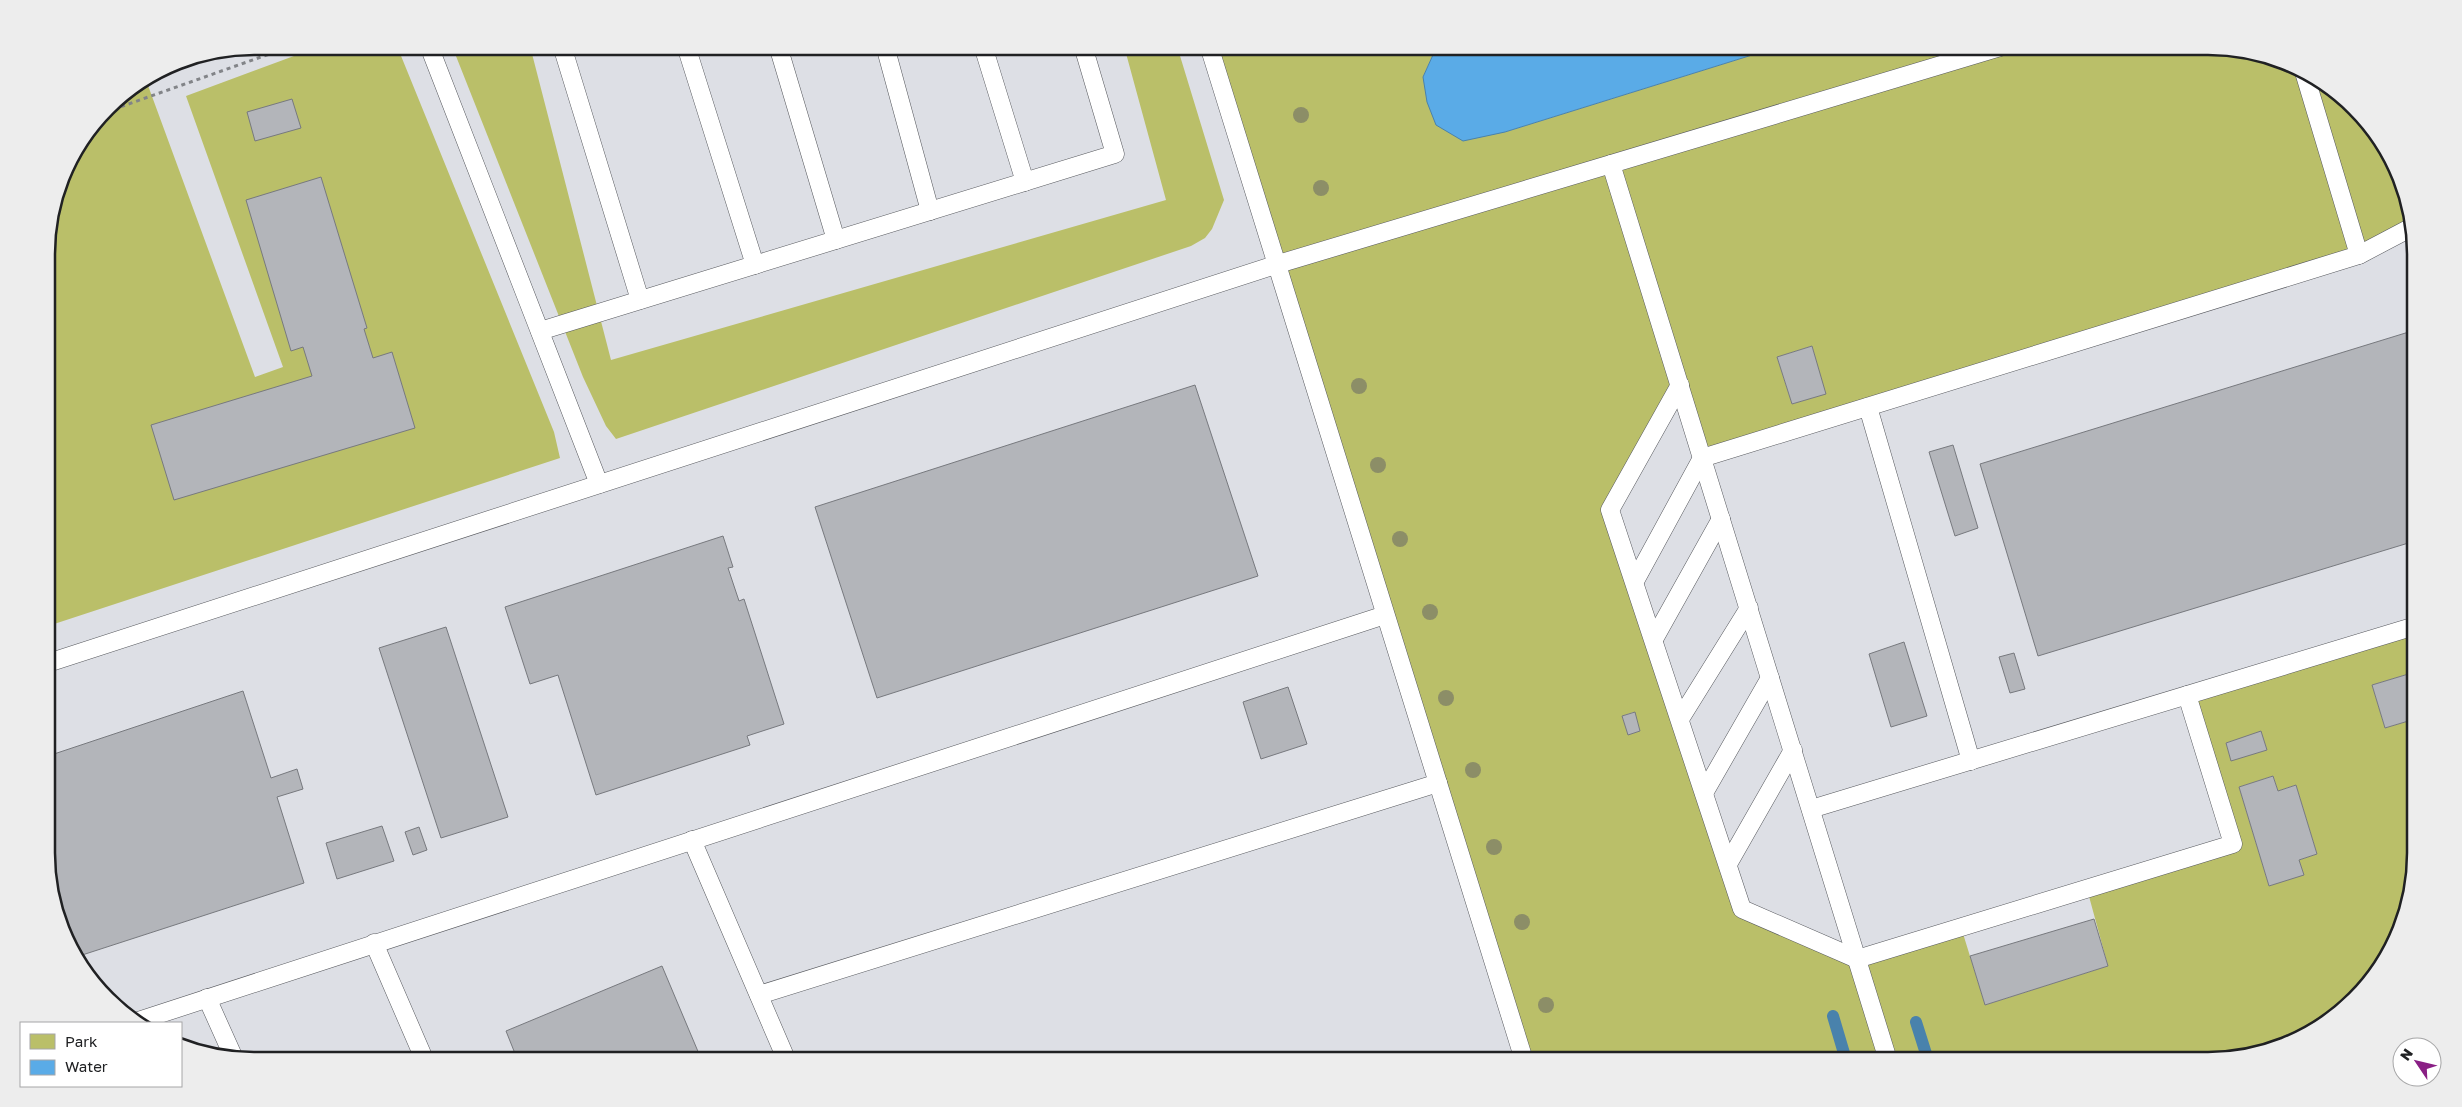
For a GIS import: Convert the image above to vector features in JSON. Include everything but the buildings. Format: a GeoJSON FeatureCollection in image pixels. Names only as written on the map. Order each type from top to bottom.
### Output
{"type":"FeatureCollection","features":[{"type":"Feature","properties":{"kind":"lane"},"geometry":{"type":"LineString","coordinates":[[433,55],[599,484]]}},
{"type":"Feature","properties":{"kind":"lane"},"geometry":{"type":"LineString","coordinates":[[565,55],[640,300]]}},
{"type":"Feature","properties":{"kind":"lane"},"geometry":{"type":"LineString","coordinates":[[689,55],[755,265]]}},
{"type":"Feature","properties":{"kind":"lane"},"geometry":{"type":"LineString","coordinates":[[781,55],[836,240]]}},
{"type":"Feature","properties":{"kind":"lane"},"geometry":{"type":"LineString","coordinates":[[887,55],[930,211]]}},
{"type":"Feature","properties":{"kind":"lane"},"geometry":{"type":"LineString","coordinates":[[986,55],[1025,182]]}},
{"type":"Feature","properties":{"kind":"lane"},"geometry":{"type":"LineString","coordinates":[[540,331],[1115,154],[1086,55]]}},
{"type":"Feature","properties":{"kind":"lane"},"geometry":{"type":"LineString","coordinates":[[1212,55],[1275,265],[1522,1052]]}},
{"type":"Feature","properties":{"kind":"lane"},"geometry":{"type":"LineString","coordinates":[[55,661],[1275,265],[1974,55]]}},
{"type":"Feature","properties":{"kind":"lane"},"geometry":{"type":"LineString","coordinates":[[2307,82],[2359,255]]}},
{"type":"Feature","properties":{"kind":"lane"},"geometry":{"type":"LineString","coordinates":[[1612,164],[1886,1052]]}},
{"type":"Feature","properties":{"kind":"lane"},"geometry":{"type":"LineString","coordinates":[[1635,581],[1702,458],[2359,255],[2405,231]]}},
{"type":"Feature","properties":{"kind":"lane"},"geometry":{"type":"LineString","coordinates":[[1680,386],[1610,510],[1742,909],[1857,958],[2233,844],[2187,695]]}},
{"type":"Feature","properties":{"kind":"lane"},"geometry":{"type":"LineString","coordinates":[[1868,407],[1971,761]]}},
{"type":"Feature","properties":{"kind":"lane"},"geometry":{"type":"LineString","coordinates":[[1654,639],[1721,519]]}},
{"type":"Feature","properties":{"kind":"lane"},"geometry":{"type":"LineString","coordinates":[[1680,719],[1749,608]]}},
{"type":"Feature","properties":{"kind":"lane"},"geometry":{"type":"LineString","coordinates":[[145,1019],[1385,615]]}},
{"type":"Feature","properties":{"kind":"lane"},"geometry":{"type":"LineString","coordinates":[[1811,810],[2407,628]]}},
{"type":"Feature","properties":{"kind":"lane"},"geometry":{"type":"LineString","coordinates":[[1704,793],[1770,678]]}},
{"type":"Feature","properties":{"kind":"lane"},"geometry":{"type":"LineString","coordinates":[[1728,864],[1793,750]]}},
{"type":"Feature","properties":{"kind":"lane"},"geometry":{"type":"LineString","coordinates":[[759,995],[1438,783]]}},
{"type":"Feature","properties":{"kind":"lane"},"geometry":{"type":"LineString","coordinates":[[692,840],[783,1052]]}},
{"type":"Feature","properties":{"kind":"lane"},"geometry":{"type":"LineString","coordinates":[[374,943],[421,1052]]}},
{"type":"Feature","properties":{"kind":"lane"},"geometry":{"type":"LineString","coordinates":[[207,998],[230,1050]]}},
{"type":"Feature","properties":{"kind":"path"},"geometry":{"type":"LineString","coordinates":[[119,107],[267,55]]}},
{"type":"Feature","properties":{"kind":"green space"},"geometry":{"type":"Polygon","coordinates":[[[297,55],[401,55],[554,432],[560,458],[55,624],[55,241],[59,215],[70,178],[96,133],[123,104],[148,86],[255,377],[283,367],[186,96],[297,55]]]}},
{"type":"Feature","properties":{"kind":"green space"},"geometry":{"type":"Polygon","coordinates":[[[456,55],[532,55],[611,360],[1166,200],[1126,55],[1180,55],[1224,200],[1212,229],[1205,238],[1191,246],[616,439],[606,426],[583,377],[456,55]]]}},
{"type":"Feature","properties":{"kind":"green space"},"geometry":{"type":"Polygon","coordinates":[[[1212,55],[1433,55],[1423,77],[1505,132],[1752,55],[2221,55],[2247,59],[2272,66],[2307,82],[2339,104],[2366,133],[2392,178],[2400,203],[2405,231],[2359,255],[1702,458],[1680,386],[1610,510],[1742,909],[1857,959],[1961,927],[1985,1005],[2108,966],[2087,889],[2233,844],[2187,695],[2407,628],[2407,674],[2372,685],[2385,728],[2407,721],[2407,866],[2403,892],[2396,917],[2380,952],[2366,974],[2349,994],[2329,1011],[2284,1037],[2247,1048],[2221,1052],[1522,1052],[1212,55]],[[1812,346],[1777,357],[1792,404],[1825,394],[1812,346]],[[1634,712],[1622,716],[1628,734],[1640,731],[1634,712]],[[2261,732],[2226,743],[2231,760],[2267,750],[2261,732]],[[2273,776],[2239,787],[2269,886],[2303,874],[2299,860],[2317,854],[2296,785],[2278,791],[2273,776]]]}},
{"type":"Feature","properties":{"kind":"water"},"geometry":{"type":"Polygon","coordinates":[[[1433,55],[1752,55],[1505,132],[1463,141],[1436,125],[1427,102],[1423,77],[1433,55]]]}},
{"type":"Feature","properties":{"kind":"waterway"},"geometry":{"type":"LineString","coordinates":[[1833,1016],[1844,1052]]}},
{"type":"Feature","properties":{"kind":"waterway"},"geometry":{"type":"LineString","coordinates":[[1916,1022],[1925,1052]]}}]}
